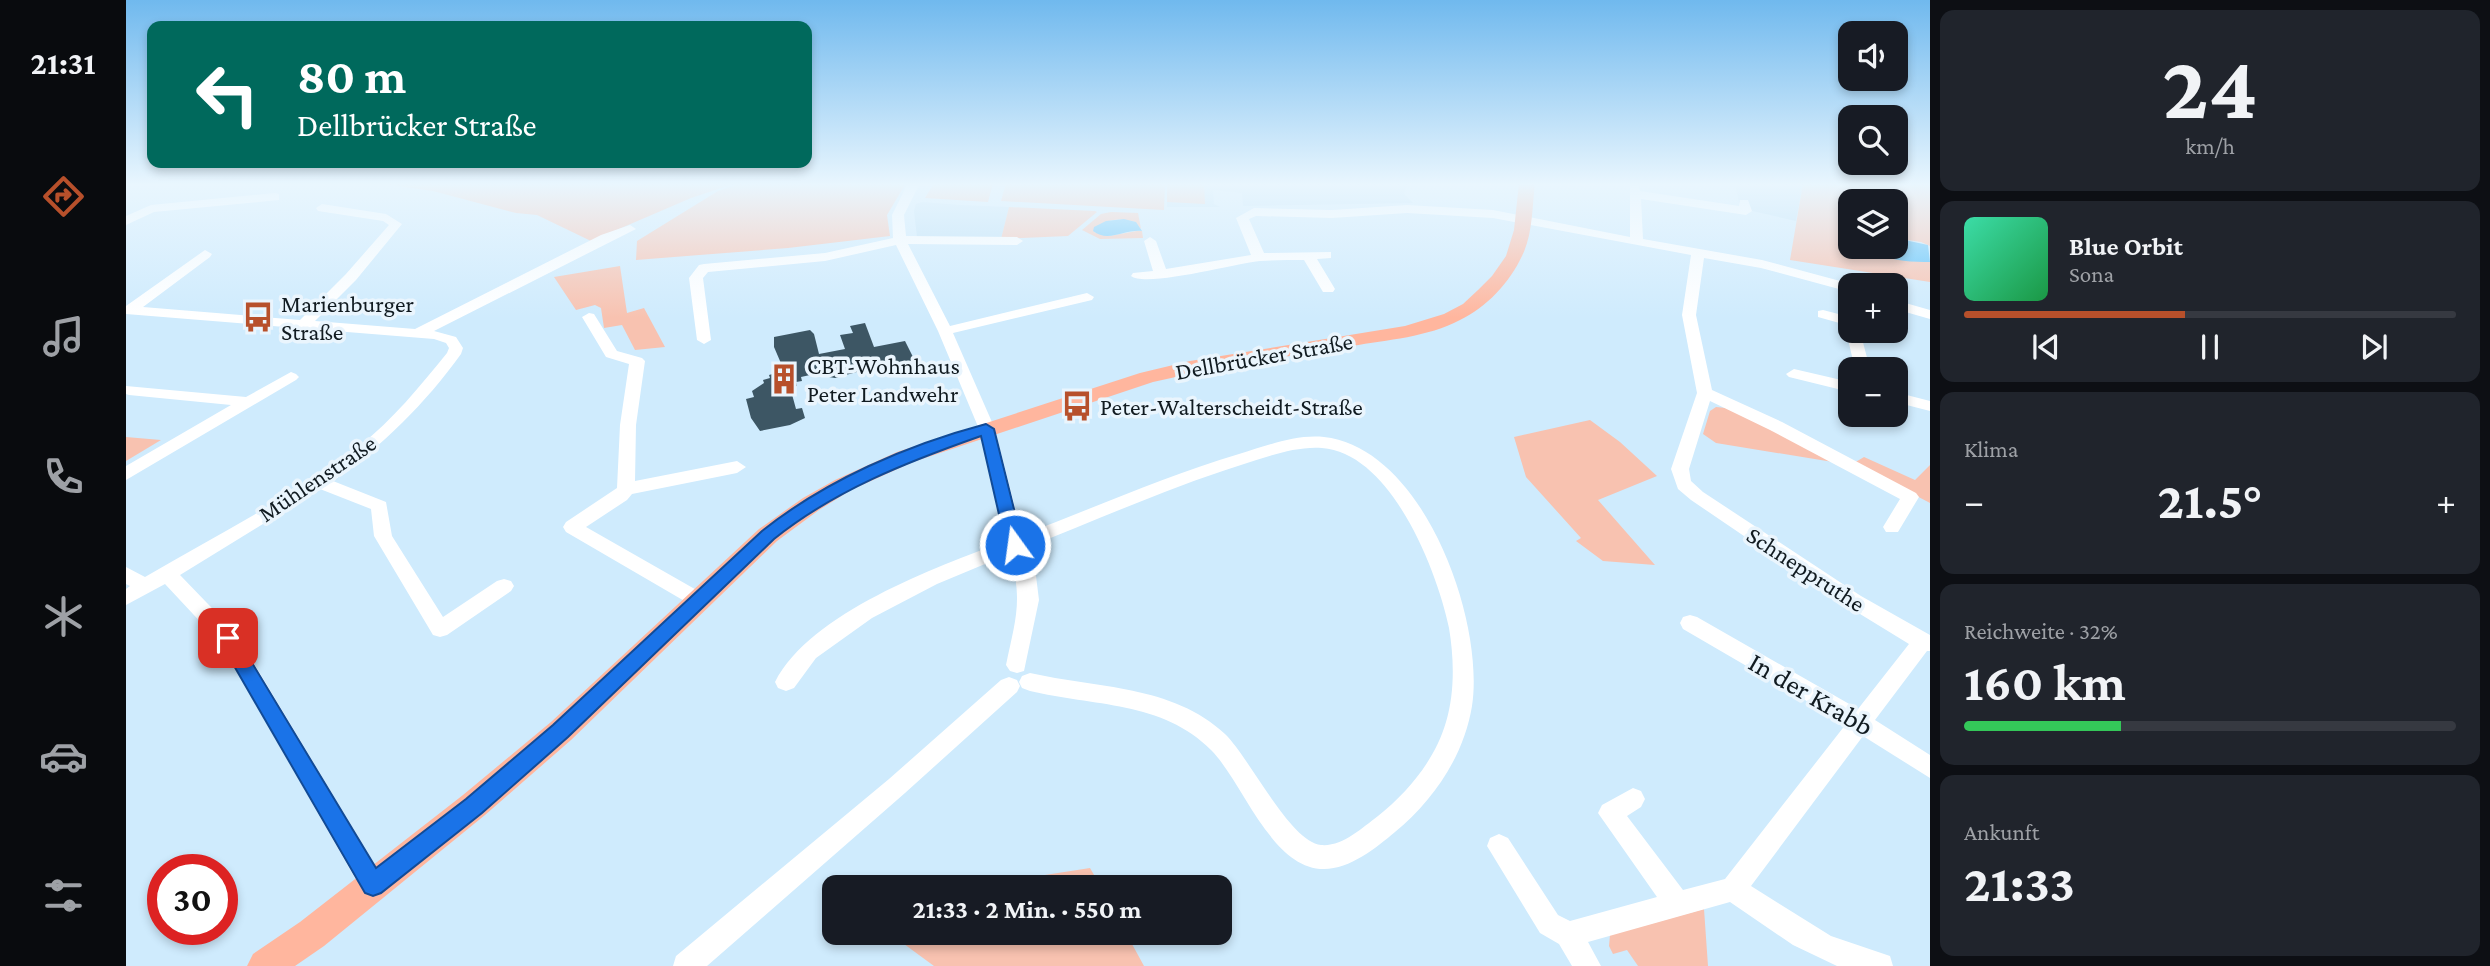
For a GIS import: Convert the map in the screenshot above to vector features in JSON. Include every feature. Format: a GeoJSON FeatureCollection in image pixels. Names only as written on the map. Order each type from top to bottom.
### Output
{"type":"FeatureCollection","features":[{"type":"Feature","properties":{"kind":"main road","name":"Dellbrücker Straße"},"geometry":{"type":"LineString","coordinates":[[265,966],[312,934],[474,806],[561,731],[768,535],[811,504],[872,471],[986,429],[1147,377],[1189,367],[1428,327],[1469,308],[1498,280],[1514,256],[1521,228]]}},
{"type":"Feature","properties":{"kind":"street"},"geometry":{"type":"LineString","coordinates":[[304,324],[351,277],[393,228]]}},
{"type":"Feature","properties":{"kind":"street"},"geometry":{"type":"LineString","coordinates":[[686,966],[897,786],[1018,678],[1029,600],[1026,576],[1015,545],[986,429],[945,331],[900,240],[899,228]]}},
{"type":"Feature","properties":{"kind":"street"},"geometry":{"type":"LineString","coordinates":[[1246,228],[1259,257]]}},
{"type":"Feature","properties":{"kind":"street"},"geometry":{"type":"LineString","coordinates":[[1567,228],[1794,271],[1838,284]]}},
{"type":"Feature","properties":{"kind":"street"},"geometry":{"type":"LineString","coordinates":[[1636,228],[1637,241]]}},
{"type":"Feature","properties":{"kind":"street"},"geometry":{"type":"LineString","coordinates":[[128,310],[416,334],[605,238],[630,229]]}},
{"type":"Feature","properties":{"kind":"street"},"geometry":{"type":"LineString","coordinates":[[704,341],[696,278],[704,268],[825,257],[900,240],[1017,241]]}},
{"type":"Feature","properties":{"kind":"street"},"geometry":{"type":"LineString","coordinates":[[1150,242],[1161,274]]}},
{"type":"Feature","properties":{"kind":"street"},"geometry":{"type":"LineString","coordinates":[[1698,253],[1689,315],[1705,393],[1776,426],[1910,497],[1892,527]]}},
{"type":"Feature","properties":{"kind":"street"},"geometry":{"type":"LineString","coordinates":[[128,310],[205,254]]}},
{"type":"Feature","properties":{"kind":"street"},"geometry":{"type":"LineString","coordinates":[[1309,256],[1328,289]]}},
{"type":"Feature","properties":{"kind":"street"},"geometry":{"type":"LineString","coordinates":[[1138,276],[1259,257],[1326,256]]}},
{"type":"Feature","properties":{"kind":"street"},"geometry":{"type":"LineString","coordinates":[[945,331],[1087,298]]}},
{"type":"Feature","properties":{"kind":"street"},"geometry":{"type":"LineString","coordinates":[[1908,308],[1930,315]]}},
{"type":"Feature","properties":{"kind":"street"},"geometry":{"type":"LineString","coordinates":[[1823,314],[1838,318]]}},
{"type":"Feature","properties":{"kind":"street"},"geometry":{"type":"LineString","coordinates":[[589,317],[611,354],[637,361],[628,425],[626,489],[621,496],[572,527],[699,601]]}},
{"type":"Feature","properties":{"kind":"street","name":"Mühlenstraße"},"geometry":{"type":"LineString","coordinates":[[126,598],[319,482],[366,449],[404,414],[454,354],[456,348],[451,340],[416,334]]}},
{"type":"Feature","properties":{"kind":"street"},"geometry":{"type":"LineString","coordinates":[[1794,374],[1838,384]]}},
{"type":"Feature","properties":{"kind":"street"},"geometry":{"type":"LineString","coordinates":[[126,474],[291,377]]}},
{"type":"Feature","properties":{"kind":"street"},"geometry":{"type":"LineString","coordinates":[[129,390],[248,402]]}},
{"type":"Feature","properties":{"kind":"street","name":"Schneppruthe"},"geometry":{"type":"LineString","coordinates":[[1705,393],[1679,469],[1685,487],[1834,588],[1926,643]]}},
{"type":"Feature","properties":{"kind":"street"},"geometry":{"type":"LineString","coordinates":[[1908,400],[1930,406]]}},
{"type":"Feature","properties":{"kind":"street"},"geometry":{"type":"LineString","coordinates":[[786,682],[805,655],[877,606],[1015,545],[1226,463],[1301,444],[1329,443],[1343,446],[1378,466],[1409,508],[1449,589],[1460,634],[1463,663],[1462,699],[1454,733],[1430,780],[1403,812],[1355,847],[1335,856],[1313,856],[1292,842],[1227,752],[1209,733],[1177,713],[1137,701],[1018,678]]}},
{"type":"Feature","properties":{"kind":"street"},"geometry":{"type":"LineString","coordinates":[[626,489],[737,467]]}},
{"type":"Feature","properties":{"kind":"street"},"geometry":{"type":"LineString","coordinates":[[319,482],[380,506],[383,536],[440,629],[503,586]]}},
{"type":"Feature","properties":{"kind":"street"},"geometry":{"type":"LineString","coordinates":[[168,573],[228,638],[323,804],[373,885]]}},
{"type":"Feature","properties":{"kind":"street"},"geometry":{"type":"LineString","coordinates":[[126,574],[145,587]]}},
{"type":"Feature","properties":{"kind":"street","name":"In der Krabb"},"geometry":{"type":"LineString","coordinates":[[1690,623],[1859,721],[1930,768]]}},
{"type":"Feature","properties":{"kind":"street"},"geometry":{"type":"LineString","coordinates":[[1568,935],[1733,889],[1859,721],[1926,643]]}},
{"type":"Feature","properties":{"kind":"street"},"geometry":{"type":"LineString","coordinates":[[1633,799],[1610,813],[1678,904]]}},
{"type":"Feature","properties":{"kind":"street"},"geometry":{"type":"LineString","coordinates":[[1499,846],[1549,924],[1568,935],[1588,966]]}},
{"type":"Feature","properties":{"kind":"street"},"geometry":{"type":"LineString","coordinates":[[1733,889],[1791,931],[1863,962],[1880,966]]}},
{"type":"Feature","properties":{"kind":"shaded area"},"geometry":{"type":"Polygon","coordinates":[[[564,228],[621,228],[591,241],[564,228]]]}},
{"type":"Feature","properties":{"kind":"shaded area"},"geometry":{"type":"Polygon","coordinates":[[[658,228],[889,228],[890,236],[788,248],[636,260],[637,241],[658,228]]]}},
{"type":"Feature","properties":{"kind":"shaded area"},"geometry":{"type":"Polygon","coordinates":[[[916,228],[1004,228],[1001,239],[917,237],[916,228]]]}},
{"type":"Feature","properties":{"kind":"shaded area"},"geometry":{"type":"Polygon","coordinates":[[[1004,228],[1078,228],[1068,236],[1001,239],[1004,228]]]}},
{"type":"Feature","properties":{"kind":"shaded area"},"geometry":{"type":"Polygon","coordinates":[[[1097,228],[1094,232],[1109,236],[1142,231],[1143,238],[1100,239],[1082,230],[1097,228]]]}},
{"type":"Feature","properties":{"kind":"shaded area"},"geometry":{"type":"Polygon","coordinates":[[[1795,228],[1838,228],[1838,259],[1930,262],[1930,282],[1908,279],[1908,273],[1873,273],[1790,260],[1795,228]]]}},
{"type":"Feature","properties":{"kind":"shaded area"},"geometry":{"type":"Polygon","coordinates":[[[1908,228],[1930,228],[1930,246],[1908,240],[1908,228]]]}},
{"type":"Feature","properties":{"kind":"shaded area"},"geometry":{"type":"Polygon","coordinates":[[[620,266],[627,313],[644,308],[665,347],[635,350],[622,325],[604,328],[601,308],[595,305],[576,310],[554,277],[620,266]]]}},
{"type":"Feature","properties":{"kind":"shaded area"},"geometry":{"type":"Polygon","coordinates":[[[1716,407],[1726,408],[1839,463],[1716,443],[1703,434],[1710,411],[1716,407]]]}},
{"type":"Feature","properties":{"kind":"shaded area"},"geometry":{"type":"Polygon","coordinates":[[[1590,420],[1620,442],[1657,476],[1598,500],[1655,565],[1603,561],[1576,541],[1581,538],[1526,477],[1514,437],[1590,420]]]}},
{"type":"Feature","properties":{"kind":"shaded area"},"geometry":{"type":"Polygon","coordinates":[[[126,437],[161,440],[126,461],[126,437]]]}},
{"type":"Feature","properties":{"kind":"shaded area"},"geometry":{"type":"Polygon","coordinates":[[[1864,457],[1915,480],[1930,465],[1930,503],[1854,463],[1864,457]]]}},
{"type":"Feature","properties":{"kind":"shaded area"},"geometry":{"type":"Polygon","coordinates":[[[1090,868],[1094,875],[1045,875],[1090,868]]]}},
{"type":"Feature","properties":{"kind":"shaded area"},"geometry":{"type":"Polygon","coordinates":[[[1704,909],[1708,966],[1638,966],[1627,950],[1613,954],[1609,946],[1610,935],[1704,909]]]}},
{"type":"Feature","properties":{"kind":"shaded area"},"geometry":{"type":"Polygon","coordinates":[[[905,945],[1133,945],[1144,966],[934,966],[905,945]]]}},
{"type":"Feature","properties":{"kind":"water"},"geometry":{"type":"Polygon","coordinates":[[[1094,228],[1140,228],[1142,231],[1105,236],[1093,231],[1094,228]]]}},
{"type":"Feature","properties":{"kind":"water"},"geometry":{"type":"Polygon","coordinates":[[[1908,241],[1928,245],[1930,262],[1894,259],[1908,259],[1908,241]]]}},
{"type":"Feature","properties":{"kind":"building","name":"CBT-Wohnhaus Peter Landwehr"},"geometry":{"type":"Polygon","coordinates":[[[865,323],[874,347],[905,341],[916,363],[875,367],[835,378],[829,377],[828,371],[801,377],[802,381],[796,382],[797,386],[790,387],[796,409],[802,408],[805,418],[790,425],[760,431],[751,418],[746,399],[754,397],[752,391],[764,383],[763,380],[776,373],[775,370],[783,368],[774,347],[774,337],[810,330],[814,334],[819,354],[845,349],[840,335],[853,333],[850,326],[865,323]]]}},
{"type":"Feature","properties":{"kind":"place","name":"Marienburger Straße"},"geometry":{"type":"Point","coordinates":[258,317]}},
{"type":"Feature","properties":{"kind":"place","name":"CBT-Wohnhaus Peter Landwehr"},"geometry":{"type":"Point","coordinates":[784,379]}},
{"type":"Feature","properties":{"kind":"place","name":"Peter-Walterscheidt-Straße"},"geometry":{"type":"Point","coordinates":[1077,406]}},
{"type":"Feature","properties":{"kind":"route"},"geometry":{"type":"LineString","coordinates":[[228,638],[323,804],[373,885],[474,806],[561,731],[768,535],[789,518],[843,485],[905,457],[986,429],[1015,545]]}}]}
